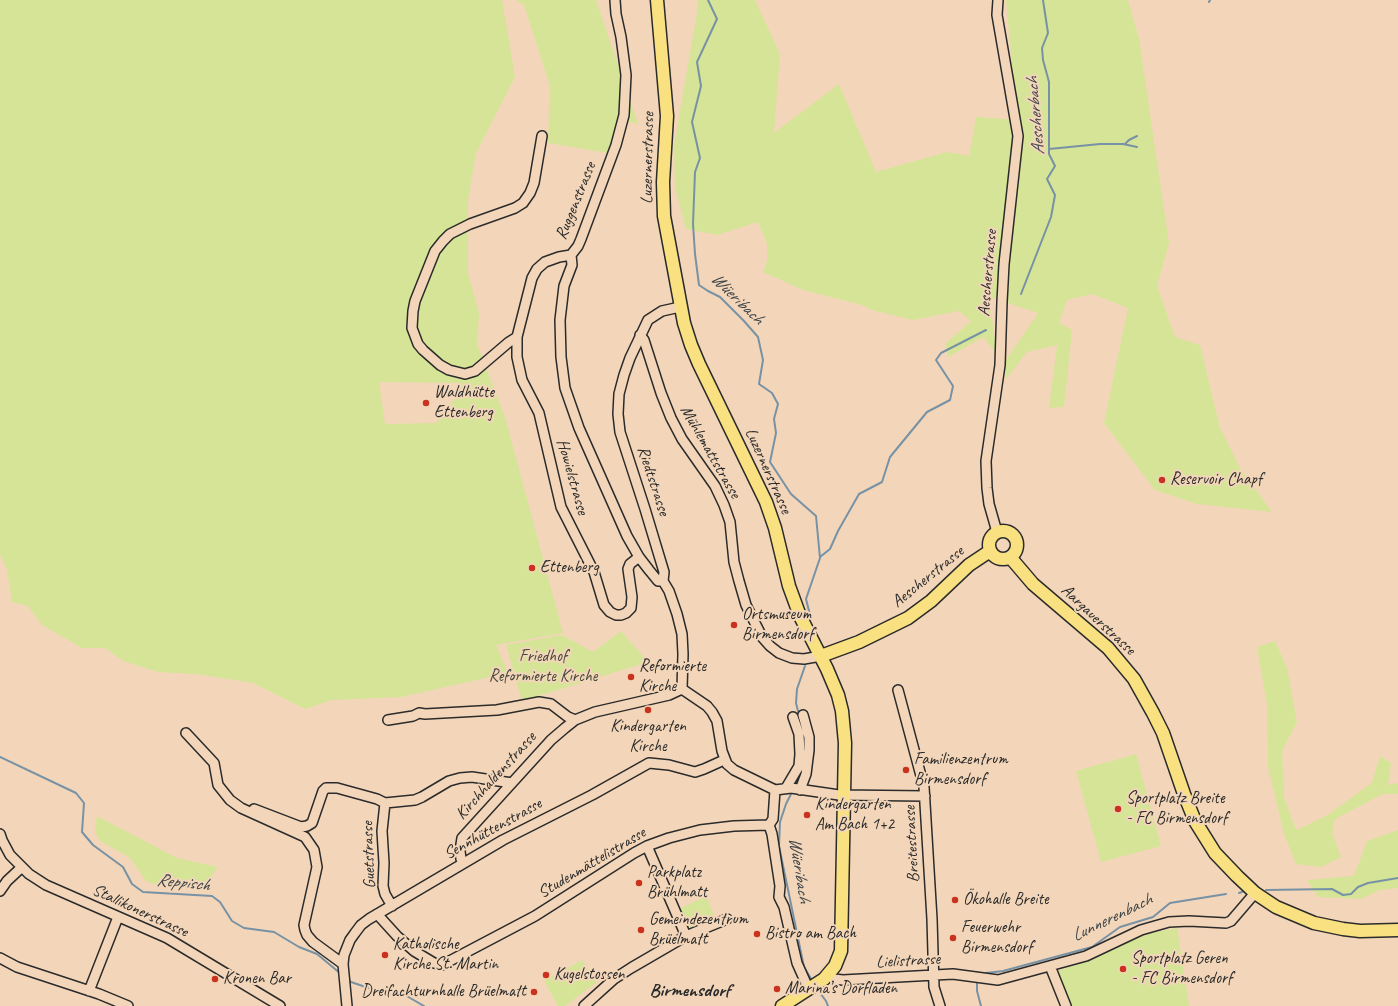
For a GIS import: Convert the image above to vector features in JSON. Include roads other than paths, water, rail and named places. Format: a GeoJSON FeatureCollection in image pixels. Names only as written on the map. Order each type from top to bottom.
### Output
{"type":"FeatureCollection","features":[{"type":"Feature","properties":{"kind":"main road","name":"Luzernerstrasse"},"geometry":{"type":"LineString","coordinates":[[657,0],[666,91],[664,216],[680,307],[691,345],[699,364],[766,502],[775,528],[789,586],[802,622],[821,656],[838,695],[842,711],[845,743],[842,943],[837,962],[817,984]]}},
{"type":"Feature","properties":{"kind":"main road"},"geometry":{"type":"LineString","coordinates":[[997,532],[1008,532],[1012,534],[1016,540],[1017,548],[1010,557],[999,559],[990,551],[990,540],[997,532]]}},
{"type":"Feature","properties":{"kind":"main road","name":"Aescherstrasse"},"geometry":{"type":"LineString","coordinates":[[821,656],[859,642],[908,618],[931,601],[969,565],[990,551]]}},
{"type":"Feature","properties":{"kind":"main road","name":"Aargauerstrasse"},"geometry":{"type":"LineString","coordinates":[[1010,557],[1025,576],[1042,593],[1108,648],[1134,679],[1163,733],[1195,821],[1215,854],[1255,894],[1282,910],[1314,923],[1360,931],[1398,930]]}},
{"type":"Feature","properties":{"kind":"main road"},"geometry":{"type":"LineString","coordinates":[[782,1006],[817,984]]}},
{"type":"Feature","properties":{"kind":"street","name":"Ruggenstrasse"},"geometry":{"type":"LineString","coordinates":[[616,0],[616,14],[626,75],[624,115],[616,145],[581,239],[578,246],[570,255],[572,265],[564,286],[560,320],[561,357],[565,388],[579,428],[627,536],[639,557],[658,581],[663,581]]}},
{"type":"Feature","properties":{"kind":"street","name":"Aescherstrasse"},"geometry":{"type":"LineString","coordinates":[[997,532],[989,504],[986,461],[1000,365],[1004,264],[1018,136],[998,15],[998,0]]}},
{"type":"Feature","properties":{"kind":"street"},"geometry":{"type":"LineString","coordinates":[[542,136],[534,183],[530,193],[523,203],[515,208],[470,224],[450,234],[435,251],[415,301],[413,310],[412,328],[418,344],[440,365],[449,370],[465,374],[475,371],[517,337],[532,278],[537,269],[545,262],[570,255]]}},
{"type":"Feature","properties":{"kind":"street","name":"Riedtstrasse"},"geometry":{"type":"LineString","coordinates":[[680,307],[657,313],[648,320],[640,335],[624,375],[618,414],[620,432],[664,572],[663,581],[669,591],[682,634],[682,689]]}},
{"type":"Feature","properties":{"kind":"street","name":"Mühlemattstrasse"},"geometry":{"type":"LineString","coordinates":[[640,335],[644,340],[661,393],[671,418],[682,439],[715,486],[724,505],[730,522],[734,562],[739,582],[746,605],[762,638],[779,653],[792,658],[804,659],[821,656]]}},
{"type":"Feature","properties":{"kind":"street","name":"Howielstrasse"},"geometry":{"type":"LineString","coordinates":[[517,337],[517,358],[522,380],[539,413],[561,507],[594,572],[604,605],[610,612],[616,615],[626,613],[631,608],[632,597],[628,569],[630,564],[639,557]]}},
{"type":"Feature","properties":{"kind":"street"},"geometry":{"type":"LineString","coordinates":[[682,689],[707,706],[714,716],[724,760],[734,770],[774,790],[793,789],[844,795],[925,796]]}},
{"type":"Feature","properties":{"kind":"street","name":"Kirchhaldenstrasse"},"geometry":{"type":"LineString","coordinates":[[463,864],[460,850],[462,838],[551,740],[575,720],[604,709],[669,695],[682,689]]}},
{"type":"Feature","properties":{"kind":"street","name":"Breitestrasse"},"geometry":{"type":"LineString","coordinates":[[898,690],[921,772],[925,796],[934,987],[940,1006]]}},
{"type":"Feature","properties":{"kind":"street"},"geometry":{"type":"LineString","coordinates":[[388,720],[413,716],[419,713],[425,714],[497,710],[539,702],[551,704],[568,717],[575,720]]}},
{"type":"Feature","properties":{"kind":"street"},"geometry":{"type":"LineString","coordinates":[[793,789],[806,774],[810,750],[803,715]]}},
{"type":"Feature","properties":{"kind":"street"},"geometry":{"type":"LineString","coordinates":[[793,717],[799,734],[800,754],[799,766],[793,778],[793,789]]}},
{"type":"Feature","properties":{"kind":"street"},"geometry":{"type":"LineString","coordinates":[[186,732],[214,763],[218,785],[230,800],[241,808],[305,837],[314,850],[317,867],[304,925],[305,930],[313,942],[343,967]]}},
{"type":"Feature","properties":{"kind":"street","name":"Sennhüttenstrasse"},"geometry":{"type":"LineString","coordinates":[[347,1006],[343,967],[347,948],[361,925],[377,914],[512,835],[587,797],[649,763],[669,765],[694,772],[724,760]]}},
{"type":"Feature","properties":{"kind":"street"},"geometry":{"type":"LineString","coordinates":[[245,805],[302,827],[312,823],[323,791],[326,788],[337,788],[377,799],[385,803],[415,800],[450,781],[472,776],[512,783]]}},
{"type":"Feature","properties":{"kind":"street"},"geometry":{"type":"LineString","coordinates":[[774,790],[773,819],[769,825],[772,834],[780,886],[779,897],[784,907],[797,963],[817,984]]}},
{"type":"Feature","properties":{"kind":"street","name":"Guetstrasse"},"geometry":{"type":"LineString","coordinates":[[385,803],[382,831],[384,864],[383,886],[385,894],[392,906]]}},
{"type":"Feature","properties":{"kind":"street","name":"Studenmättelistrasse"},"geometry":{"type":"LineString","coordinates":[[377,914],[397,936],[414,950],[434,963],[442,965],[535,916],[647,846],[669,838],[700,830],[734,826],[769,825]]}},
{"type":"Feature","properties":{"kind":"street","name":"Stallikonerstrasse"},"geometry":{"type":"LineString","coordinates":[[0,834],[10,855],[28,874],[46,885],[167,938],[280,1006]]}},
{"type":"Feature","properties":{"kind":"street"},"geometry":{"type":"LineString","coordinates":[[647,846],[686,936]]}},
{"type":"Feature","properties":{"kind":"street"},"geometry":{"type":"LineString","coordinates":[[0,891],[7,881],[22,867]]}},
{"type":"Feature","properties":{"kind":"street","name":"Lielistrasse"},"geometry":{"type":"LineString","coordinates":[[817,984],[834,979],[848,980],[961,974],[998,980],[1086,956],[1140,930],[1169,922],[1189,921],[1226,923],[1231,921],[1255,894]]}},
{"type":"Feature","properties":{"kind":"street"},"geometry":{"type":"LineString","coordinates":[[89,991],[118,917]]}},
{"type":"Feature","properties":{"kind":"street"},"geometry":{"type":"LineString","coordinates":[[584,1006],[614,979],[631,968],[686,936],[727,919]]}},
{"type":"Feature","properties":{"kind":"street"},"geometry":{"type":"LineString","coordinates":[[0,958],[28,971],[89,991],[128,1006]]}},
{"type":"Feature","properties":{"kind":"street"},"geometry":{"type":"LineString","coordinates":[[1050,966],[1066,1006]]}},
{"type":"Feature","properties":{"kind":"waterway","name":"Wüeribach"},"geometry":{"type":"LineString","coordinates":[[708,0],[717,19],[697,62],[701,86],[692,122],[700,158],[695,172],[693,224],[699,285],[720,297],[758,337],[763,360],[759,384],[772,393],[778,404],[774,419],[776,433],[770,462],[791,494],[816,516],[820,558],[806,599],[811,619]]}},
{"type":"Feature","properties":{"kind":"waterway","name":"Aescherbach"},"geometry":{"type":"LineString","coordinates":[[1021,294],[1051,217],[1055,195],[1047,179],[1055,166],[1049,154],[1049,82],[1043,60],[1042,48],[1048,33],[1043,0]]}},
{"type":"Feature","properties":{"kind":"waterway"},"geometry":{"type":"LineString","coordinates":[[1125,144],[1137,136]]}},
{"type":"Feature","properties":{"kind":"waterway"},"geometry":{"type":"LineString","coordinates":[[1049,149],[1100,144],[1123,144],[1137,147]]}},
{"type":"Feature","properties":{"kind":"waterway","name":"Aescherbach"},"geometry":{"type":"LineString","coordinates":[[820,557],[830,549],[838,531],[859,494],[882,482],[890,457],[927,412],[950,400],[953,386],[936,360],[941,353],[986,330]]}},
{"type":"Feature","properties":{"kind":"waterway","name":"Wüeribach"},"geometry":{"type":"LineString","coordinates":[[799,715],[796,703],[797,689],[805,666]]}},
{"type":"Feature","properties":{"kind":"waterway","name":"Reppisch"},"geometry":{"type":"LineString","coordinates":[[0,757],[76,793],[84,803],[82,832],[93,845],[123,867],[132,884],[143,892],[212,896],[220,902],[232,921],[244,928],[274,932],[299,947],[317,954],[341,974]]}},
{"type":"Feature","properties":{"kind":"waterway","name":"Wüeribach"},"geometry":{"type":"LineString","coordinates":[[795,786],[802,772]]}},
{"type":"Feature","properties":{"kind":"waterway","name":"Wüeribach"},"geometry":{"type":"LineString","coordinates":[[793,790],[786,804],[780,822],[779,846],[804,967],[813,982]]}},
{"type":"Feature","properties":{"kind":"waterway","name":"Lunnerenbach"},"geometry":{"type":"LineString","coordinates":[[1266,890],[1332,889],[1343,895],[1351,894],[1358,887],[1368,883],[1398,878]]}},
{"type":"Feature","properties":{"kind":"waterway","name":"Lunnerenbach"},"geometry":{"type":"LineString","coordinates":[[986,973],[1003,971],[1092,947],[1120,927],[1153,917],[1170,903],[1226,894]]}},
{"type":"Feature","properties":{"kind":"waterway","name":"Reppisch"},"geometry":{"type":"LineString","coordinates":[[348,979],[351,982],[383,993],[405,995],[424,1006]]}},
{"type":"Feature","properties":{"kind":"waterway","name":"Lunnerenbach"},"geometry":{"type":"LineString","coordinates":[[977,982],[977,991],[981,1006]]}},
{"type":"Feature","properties":{"kind":"waterway","name":"Wüeribach"},"geometry":{"type":"LineString","coordinates":[[817,989],[828,1006]]}},
{"type":"Feature","properties":{"kind":"place","name":"Waldhütte Ettenberg"},"geometry":{"type":"Point","coordinates":[426,403]}},
{"type":"Feature","properties":{"kind":"place","name":"Reservoir Chapf"},"geometry":{"type":"Point","coordinates":[1162,480]}},
{"type":"Feature","properties":{"kind":"place","name":"Ettenberg"},"geometry":{"type":"Point","coordinates":[532,568]}},
{"type":"Feature","properties":{"kind":"place","name":"Ortsmuseum Birmensdorf"},"geometry":{"type":"Point","coordinates":[734,625]}},
{"type":"Feature","properties":{"kind":"place","name":"Reformierte Kirche"},"geometry":{"type":"Point","coordinates":[631,677]}},
{"type":"Feature","properties":{"kind":"place","name":"Kindergarten Kirche"},"geometry":{"type":"Point","coordinates":[648,710]}},
{"type":"Feature","properties":{"kind":"place","name":"Familienzentrum Birmensdorf"},"geometry":{"type":"Point","coordinates":[906,770]}},
{"type":"Feature","properties":{"kind":"place","name":"Sportplatz Breite - FC Birmensdorf"},"geometry":{"type":"Point","coordinates":[1118,809]}},
{"type":"Feature","properties":{"kind":"place","name":"Kindergarten Am Bach 1+2"},"geometry":{"type":"Point","coordinates":[807,815]}},
{"type":"Feature","properties":{"kind":"place","name":"Parkplatz Brühlmatt"},"geometry":{"type":"Point","coordinates":[639,883]}},
{"type":"Feature","properties":{"kind":"place","name":"Ökohalle Breite"},"geometry":{"type":"Point","coordinates":[955,900]}},
{"type":"Feature","properties":{"kind":"place","name":"Gemeindezentrum Brüelmatt"},"geometry":{"type":"Point","coordinates":[641,930]}},
{"type":"Feature","properties":{"kind":"place","name":"Bistro am Bach"},"geometry":{"type":"Point","coordinates":[757,934]}},
{"type":"Feature","properties":{"kind":"place","name":"Feuerwehr Birmensdorf"},"geometry":{"type":"Point","coordinates":[953,938]}},
{"type":"Feature","properties":{"kind":"place","name":"Katholische Kirche St. Martin"},"geometry":{"type":"Point","coordinates":[385,955]}},
{"type":"Feature","properties":{"kind":"place","name":"Sportplatz Geren - FC Birmensdorf"},"geometry":{"type":"Point","coordinates":[1123,969]}},
{"type":"Feature","properties":{"kind":"place","name":"Kugelstossen"},"geometry":{"type":"Point","coordinates":[546,975]}},
{"type":"Feature","properties":{"kind":"place","name":"Kronen Bar"},"geometry":{"type":"Point","coordinates":[215,979]}},
{"type":"Feature","properties":{"kind":"place","name":"Marina’s Dorfladen"},"geometry":{"type":"Point","coordinates":[777,989]}},
{"type":"Feature","properties":{"kind":"place","name":"Dreifachturnhalle Brüelmatt"},"geometry":{"type":"Point","coordinates":[534,992]}},
{"type":"Feature","properties":{"kind":"district","name":"Birmensdorf"},"geometry":{"type":"Point","coordinates":[690,991]}},
{"type":"Feature","properties":{"kind":"park label","name":"Friedhof Reformierte Kirche"},"geometry":{"type":"Point","coordinates":[543,667]}}]}
